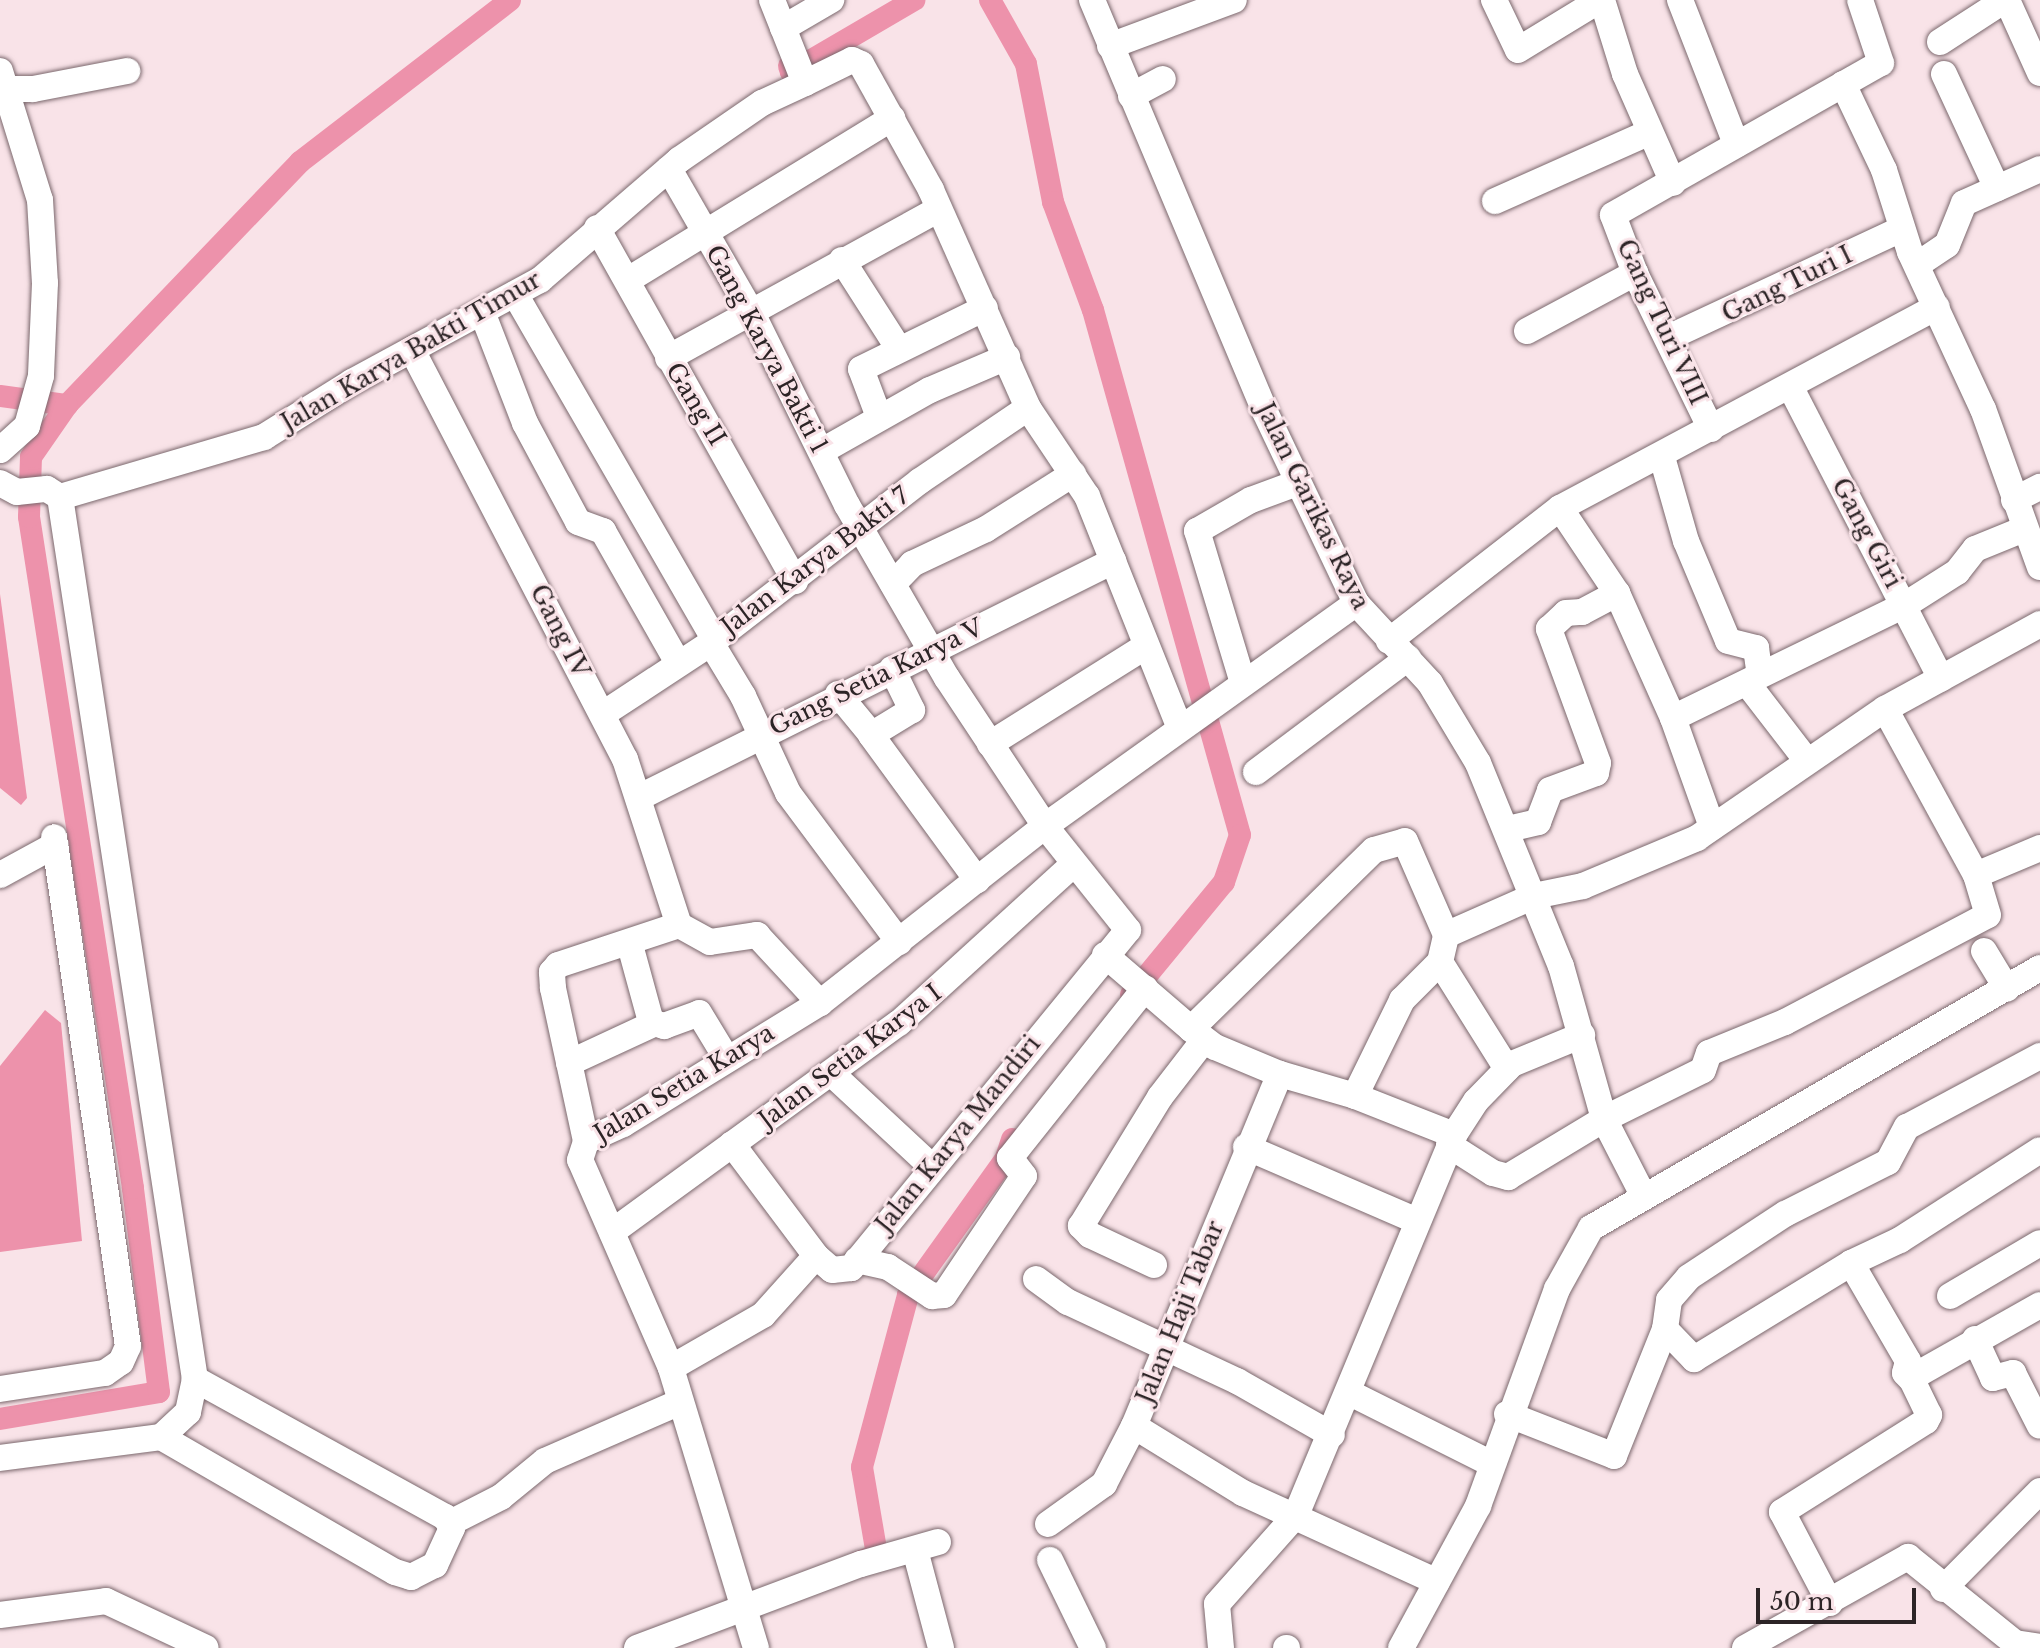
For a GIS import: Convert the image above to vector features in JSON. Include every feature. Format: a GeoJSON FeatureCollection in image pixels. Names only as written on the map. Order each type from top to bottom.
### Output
{"type":"FeatureCollection","features":[{"type":"Feature","properties":{"kind":"street"},"geometry":{"type":"LineString","coordinates":[[772,0],[800,71]]}},
{"type":"Feature","properties":{"kind":"street"},"geometry":{"type":"LineString","coordinates":[[783,28],[831,0]]}},
{"type":"Feature","properties":{"kind":"street","name":"Jalan Garikas Raya"},"geometry":{"type":"LineString","coordinates":[[1092,0],[1297,483],[1356,603],[1447,707],[1508,829],[1582,1035],[1604,1119],[1643,1195]]}},
{"type":"Feature","properties":{"kind":"street"},"geometry":{"type":"LineString","coordinates":[[1110,46],[1234,0]]}},
{"type":"Feature","properties":{"kind":"street"},"geometry":{"type":"LineString","coordinates":[[1494,0],[1518,50],[1601,0],[1648,133],[1673,183],[1881,63],[1860,0]]}},
{"type":"Feature","properties":{"kind":"street"},"geometry":{"type":"LineString","coordinates":[[1680,0],[1736,144]]}},
{"type":"Feature","properties":{"kind":"street"},"geometry":{"type":"LineString","coordinates":[[1940,42],[2006,0],[2033,39],[2040,73]]}},
{"type":"Feature","properties":{"kind":"street","name":"Jalan Karya Bakti Timur"},"geometry":{"type":"LineString","coordinates":[[8,487],[54,493],[264,437],[412,350],[540,280],[669,169],[762,103],[800,71],[855,60],[892,118],[939,209],[1028,408],[1073,474],[1182,725]]}},
{"type":"Feature","properties":{"kind":"street"},"geometry":{"type":"LineString","coordinates":[[0,450],[27,426],[41,376],[45,283],[40,200],[2,83],[127,71]]}},
{"type":"Feature","properties":{"kind":"street"},"geometry":{"type":"LineString","coordinates":[[1944,74],[1997,188]]}},
{"type":"Feature","properties":{"kind":"street"},"geometry":{"type":"LineString","coordinates":[[1131,96],[1163,79]]}},
{"type":"Feature","properties":{"kind":"street"},"geometry":{"type":"LineString","coordinates":[[1843,84],[1884,170],[1917,265],[1983,409],[2040,567]]}},
{"type":"Feature","properties":{"kind":"street"},"geometry":{"type":"LineString","coordinates":[[628,280],[892,118]]}},
{"type":"Feature","properties":{"kind":"street"},"geometry":{"type":"LineString","coordinates":[[1495,201],[1648,133]]}},
{"type":"Feature","properties":{"kind":"street","name":"Gang Karya Bakti 1"},"geometry":{"type":"LineString","coordinates":[[669,169],[753,315],[861,530],[931,650]]}},
{"type":"Feature","properties":{"kind":"street"},"geometry":{"type":"LineString","coordinates":[[1917,265],[1947,245],[1962,205],[2040,169]]}},
{"type":"Feature","properties":{"kind":"street","name":"Gang Turi VIII"},"geometry":{"type":"LineString","coordinates":[[1673,183],[1613,215],[1635,273],[1670,337],[1711,429]]}},
{"type":"Feature","properties":{"kind":"street"},"geometry":{"type":"LineString","coordinates":[[668,358],[753,315],[842,260],[939,209]]}},
{"type":"Feature","properties":{"kind":"street","name":"Gang II"},"geometry":{"type":"LineString","coordinates":[[597,228],[795,581]]}},
{"type":"Feature","properties":{"kind":"street","name":"Gang Turi I"},"geometry":{"type":"LineString","coordinates":[[1670,337],[1902,229]]}},
{"type":"Feature","properties":{"kind":"street"},"geometry":{"type":"LineString","coordinates":[[842,260],[899,349]]}},
{"type":"Feature","properties":{"kind":"street"},"geometry":{"type":"LineString","coordinates":[[1527,331],[1635,273]]}},
{"type":"Feature","properties":{"kind":"street"},"geometry":{"type":"LineString","coordinates":[[515,294],[712,640],[788,793],[899,942]]}},
{"type":"Feature","properties":{"kind":"street"},"geometry":{"type":"LineString","coordinates":[[1256,772],[1560,508],[1662,457],[1711,429],[1725,416],[1791,388],[1937,307]]}},
{"type":"Feature","properties":{"kind":"street"},"geometry":{"type":"LineString","coordinates":[[879,417],[860,371],[985,308]]}},
{"type":"Feature","properties":{"kind":"street"},"geometry":{"type":"LineString","coordinates":[[482,312],[525,423],[578,522],[603,531],[678,663]]}},
{"type":"Feature","properties":{"kind":"street","name":"Gang IV"},"geometry":{"type":"LineString","coordinates":[[412,350],[603,714],[640,797],[679,925]]}},
{"type":"Feature","properties":{"kind":"street"},"geometry":{"type":"LineString","coordinates":[[822,451],[879,417],[1007,357]]}},
{"type":"Feature","properties":{"kind":"street","name":"Gang Giri"},"geometry":{"type":"LineString","coordinates":[[1791,388],[1941,679]]}},
{"type":"Feature","properties":{"kind":"street","name":"Jalan Karya Bakti 7"},"geometry":{"type":"LineString","coordinates":[[603,714],[795,581],[920,481],[1028,408]]}},
{"type":"Feature","properties":{"kind":"street"},"geometry":{"type":"LineString","coordinates":[[1662,457],[1686,541],[1728,641],[1756,648],[1754,679],[1807,761]]}},
{"type":"Feature","properties":{"kind":"street"},"geometry":{"type":"LineString","coordinates":[[893,584],[912,564],[986,529],[1073,474]]}},
{"type":"Feature","properties":{"kind":"street"},"geometry":{"type":"LineString","coordinates":[[1243,683],[1197,531],[1251,500],[1297,483]]}},
{"type":"Feature","properties":{"kind":"street"},"geometry":{"type":"LineString","coordinates":[[2014,500],[2040,487]]}},
{"type":"Feature","properties":{"kind":"street"},"geometry":{"type":"LineString","coordinates":[[0,1458],[161,1437],[188,1412],[195,1379],[54,493]]}},
{"type":"Feature","properties":{"kind":"street"},"geometry":{"type":"LineString","coordinates":[[1560,508],[1617,593],[1673,718],[1712,827]]}},
{"type":"Feature","properties":{"kind":"street"},"geometry":{"type":"LineString","coordinates":[[1673,718],[1905,605],[1957,572],[1975,549],[2024,529]]}},
{"type":"Feature","properties":{"kind":"street","name":"Gang Setia Karya V"},"geometry":{"type":"LineString","coordinates":[[640,797],[838,694],[1113,561]]}},
{"type":"Feature","properties":{"kind":"street"},"geometry":{"type":"LineString","coordinates":[[1508,829],[1538,822],[1550,790],[1596,773],[1598,763],[1549,629],[1566,613],[1582,612],[1617,593]]}},
{"type":"Feature","properties":{"kind":"street","name":"Jalan Setia Karya"},"geometry":{"type":"LineString","coordinates":[[756,1648],[678,1403],[671,1368],[580,1160],[586,1141],[623,1124],[820,1003],[1045,826],[1356,603]]}},
{"type":"Feature","properties":{"kind":"street"},"geometry":{"type":"LineString","coordinates":[[1446,935],[1534,896],[1583,886],[1712,827],[1885,709],[2040,624]]}},
{"type":"Feature","properties":{"kind":"street"},"geometry":{"type":"LineString","coordinates":[[990,744],[1146,646]]}},
{"type":"Feature","properties":{"kind":"street","name":"Jalan Karya Mandiri"},"geometry":{"type":"LineString","coordinates":[[857,1260],[932,1167],[1129,975],[1127,926],[1045,826],[931,650]]}},
{"type":"Feature","properties":{"kind":"street"},"geometry":{"type":"LineString","coordinates":[[871,734],[912,710],[892,669]]}},
{"type":"Feature","properties":{"kind":"street"},"geometry":{"type":"LineString","coordinates":[[838,694],[871,734],[977,880]]}},
{"type":"Feature","properties":{"kind":"street"},"geometry":{"type":"LineString","coordinates":[[732,1144],[816,1256],[840,1272],[857,1260],[888,1267],[932,1296],[944,1295],[1024,1176],[1010,1158],[1129,975],[1197,1035],[1280,1074],[1355,1096],[1452,1140],[1493,1173],[1508,1177],[1604,1119],[1703,1070],[1709,1053],[1785,1022],[1988,915],[1976,875],[1885,709]]}},
{"type":"Feature","properties":{"kind":"street"},"geometry":{"type":"LineString","coordinates":[[1154,1265],[1090,1235],[1081,1226],[1197,1035],[1370,853],[1398,839],[1405,841],[1446,935],[1440,962],[1402,1000],[1355,1096]]}},
{"type":"Feature","properties":{"kind":"street"},"geometry":{"type":"LineString","coordinates":[[0,875],[55,841],[128,1346],[121,1362],[105,1373],[0,1389]]}},
{"type":"Feature","properties":{"kind":"street"},"geometry":{"type":"LineString","coordinates":[[1976,875],[2040,848]]}},
{"type":"Feature","properties":{"kind":"street","name":"Jalan Setia Karya I"},"geometry":{"type":"LineString","coordinates":[[612,1232],[922,1005],[1074,864]]}},
{"type":"Feature","properties":{"kind":"street"},"geometry":{"type":"LineString","coordinates":[[586,1141],[552,972],[558,965],[630,945],[679,925],[710,942],[760,937],[820,1003]]}},
{"type":"Feature","properties":{"kind":"street"},"geometry":{"type":"LineString","coordinates":[[630,945],[653,1024]]}},
{"type":"Feature","properties":{"kind":"street"},"geometry":{"type":"LineString","coordinates":[[1984,951],[2007,989]]}},
{"type":"Feature","properties":{"kind":"street"},"geometry":{"type":"LineString","coordinates":[[1440,962],[1507,1069]]}},
{"type":"Feature","properties":{"kind":"street"},"geometry":{"type":"LineString","coordinates":[[1401,1648],[1478,1506],[1507,1414],[1573,1257],[1591,1228],[1643,1195],[2040,968]]}},
{"type":"Feature","properties":{"kind":"street"},"geometry":{"type":"LineString","coordinates":[[569,1063],[653,1024],[699,1013],[727,1059]]}},
{"type":"Feature","properties":{"kind":"street"},"geometry":{"type":"LineString","coordinates":[[1221,1648],[1217,1604],[1296,1515],[1350,1393],[1452,1140],[1476,1101],[1507,1069],[1582,1035]]}},
{"type":"Feature","properties":{"kind":"street"},"geometry":{"type":"LineString","coordinates":[[1507,1414],[1614,1456],[1665,1329],[1669,1300],[1689,1277],[1785,1214],[1888,1162],[1907,1127],[2040,1056]]}},
{"type":"Feature","properties":{"kind":"street"},"geometry":{"type":"LineString","coordinates":[[831,1073],[932,1167]]}},
{"type":"Feature","properties":{"kind":"street","name":"Jalan Haji Tabar"},"geometry":{"type":"LineString","coordinates":[[1048,1524],[1104,1484],[1134,1426],[1246,1147],[1280,1074]]}},
{"type":"Feature","properties":{"kind":"street"},"geometry":{"type":"LineString","coordinates":[[1246,1147],[1417,1221]]}},
{"type":"Feature","properties":{"kind":"street"},"geometry":{"type":"LineString","coordinates":[[1665,1329],[1694,1359],[1851,1263],[1900,1240],[2040,1150]]}},
{"type":"Feature","properties":{"kind":"street"},"geometry":{"type":"LineString","coordinates":[[1950,1296],[2040,1243]]}},
{"type":"Feature","properties":{"kind":"street"},"geometry":{"type":"LineString","coordinates":[[671,1368],[763,1315],[816,1256]]}},
{"type":"Feature","properties":{"kind":"street"},"geometry":{"type":"LineString","coordinates":[[1830,1603],[1782,1512],[1926,1421],[1929,1415],[1905,1373],[1908,1361],[1851,1263]]}},
{"type":"Feature","properties":{"kind":"street"},"geometry":{"type":"LineString","coordinates":[[1036,1279],[1068,1302],[1167,1347],[1332,1435]]}},
{"type":"Feature","properties":{"kind":"street"},"geometry":{"type":"LineString","coordinates":[[1910,1378],[2040,1305]]}},
{"type":"Feature","properties":{"kind":"street"},"geometry":{"type":"LineString","coordinates":[[1975,1339],[1993,1378],[2013,1373],[2033,1396],[2040,1426]]}},
{"type":"Feature","properties":{"kind":"street"},"geometry":{"type":"LineString","coordinates":[[161,1437],[411,1577],[435,1565],[451,1535],[450,1523],[434,1509],[195,1379]]}},
{"type":"Feature","properties":{"kind":"street"},"geometry":{"type":"LineString","coordinates":[[1350,1393],[1492,1464]]}},
{"type":"Feature","properties":{"kind":"street"},"geometry":{"type":"LineString","coordinates":[[450,1523],[501,1497],[545,1461],[678,1403]]}},
{"type":"Feature","properties":{"kind":"street"},"geometry":{"type":"LineString","coordinates":[[1134,1426],[1243,1493],[1437,1582]]}},
{"type":"Feature","properties":{"kind":"street"},"geometry":{"type":"LineString","coordinates":[[1943,1589],[2040,1491]]}},
{"type":"Feature","properties":{"kind":"street"},"geometry":{"type":"LineString","coordinates":[[637,1648],[861,1564],[920,1548],[941,1648]]}},
{"type":"Feature","properties":{"kind":"street"},"geometry":{"type":"LineString","coordinates":[[1745,1648],[1908,1557],[1943,1589],[2015,1643],[2040,1647]]}},
{"type":"Feature","properties":{"kind":"street"},"geometry":{"type":"LineString","coordinates":[[1050,1560],[1093,1648]]}},
{"type":"Feature","properties":{"kind":"street"},"geometry":{"type":"LineString","coordinates":[[0,1615],[106,1601],[206,1648]]}},
{"type":"Feature","properties":{"kind":"shaded area"},"geometry":{"type":"Polygon","coordinates":[[[0,594],[27,798],[21,805],[0,788],[0,594]]]}},
{"type":"Feature","properties":{"kind":"shaded area"},"geometry":{"type":"Polygon","coordinates":[[[45,1010],[61,1023],[82,1241],[0,1252],[0,1066],[45,1010]]]}},
{"type":"Feature","properties":{"kind":"waterway"},"geometry":{"type":"LineString","coordinates":[[0,396],[67,405],[300,162],[510,0]]}},
{"type":"Feature","properties":{"kind":"waterway"},"geometry":{"type":"LineString","coordinates":[[789,66],[791,72],[914,0]]}},
{"type":"Feature","properties":{"kind":"waterway"},"geometry":{"type":"LineString","coordinates":[[990,0],[1026,64],[1053,202],[1093,310],[1240,835],[1224,882],[1131,995]]}},
{"type":"Feature","properties":{"kind":"waterway"},"geometry":{"type":"LineString","coordinates":[[0,1419],[159,1392],[133,1188],[29,517],[31,457],[67,405]]}},
{"type":"Feature","properties":{"kind":"waterway"},"geometry":{"type":"LineString","coordinates":[[856,1563],[877,1555],[862,1467],[908,1295],[1006,1158],[1012,1139]]}}]}
